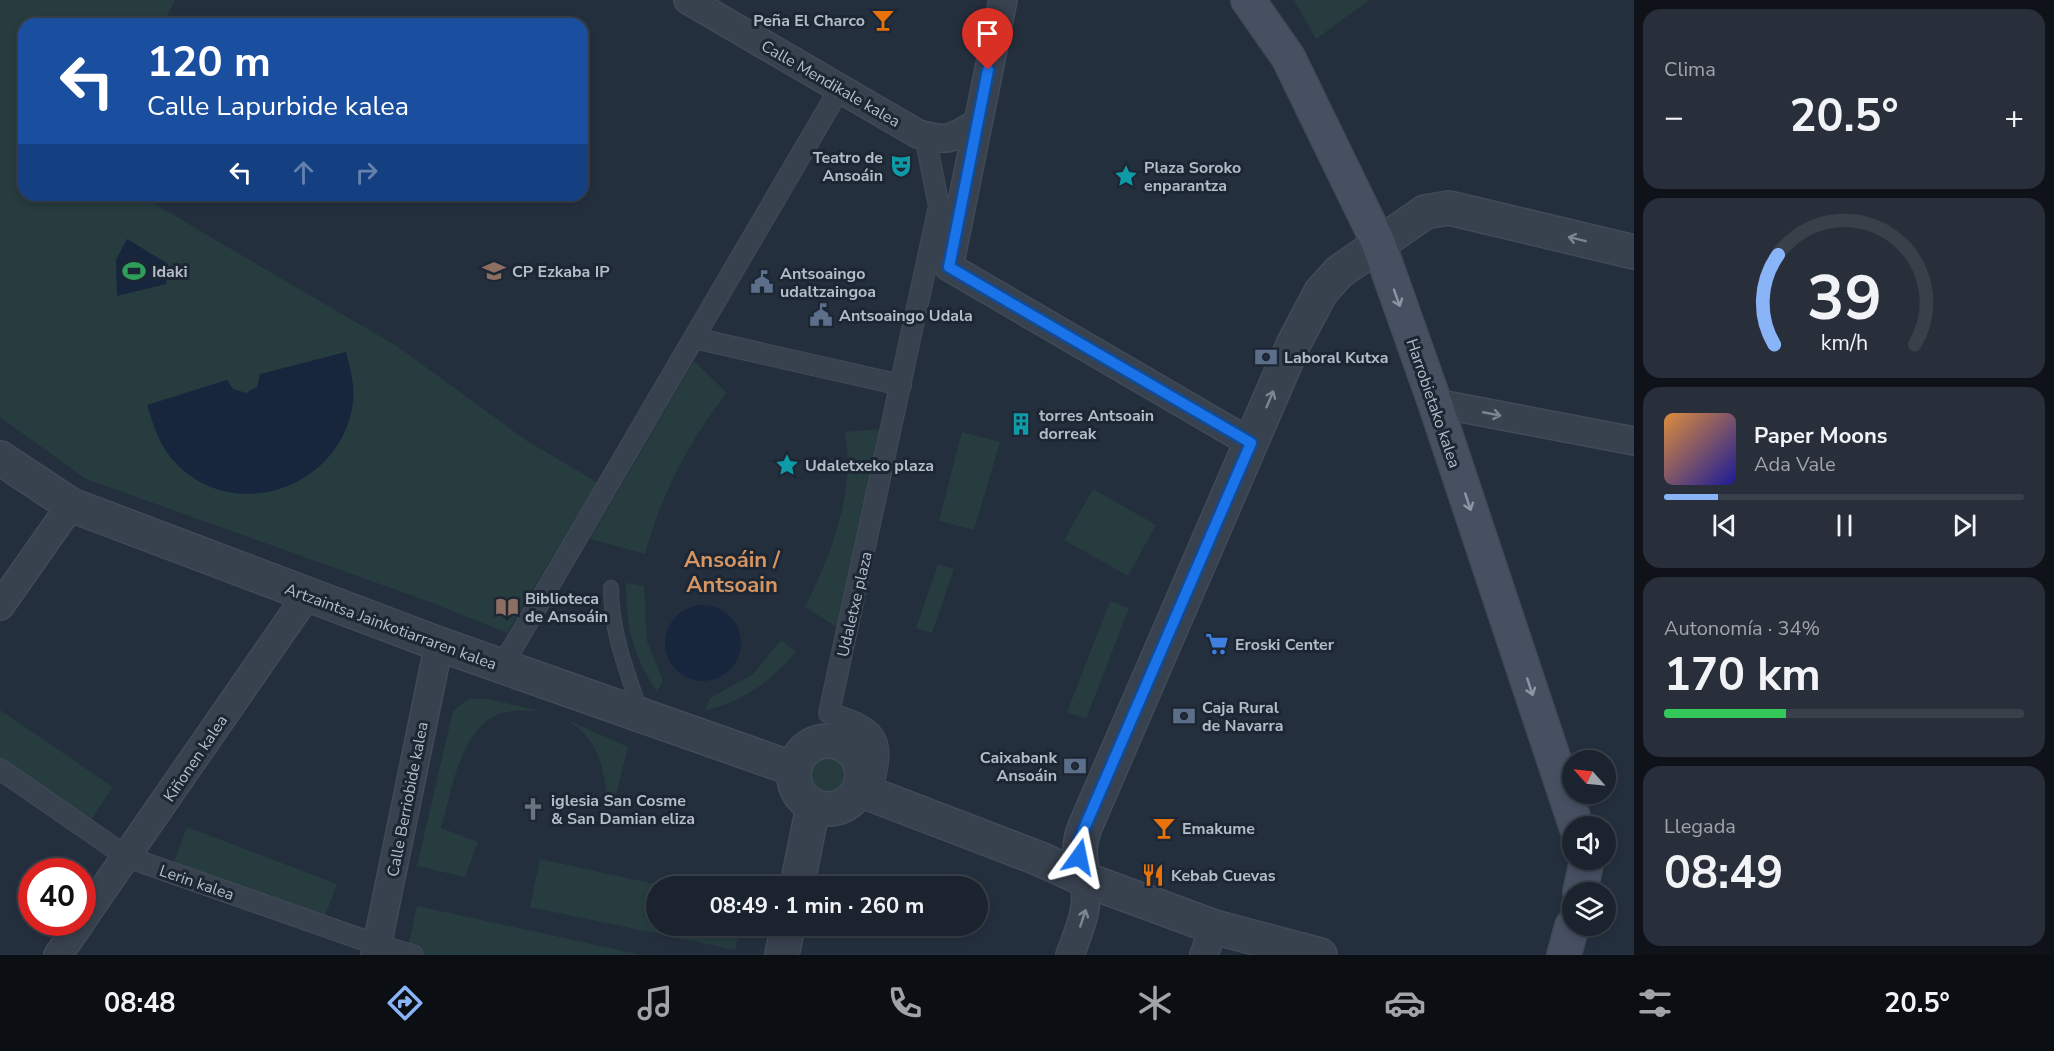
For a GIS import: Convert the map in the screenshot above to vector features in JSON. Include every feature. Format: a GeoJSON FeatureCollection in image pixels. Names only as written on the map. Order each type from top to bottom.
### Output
{"type":"FeatureCollection","features":[{"type":"Feature","properties":{"kind":"main road","name":"Harrobietako kalea"},"geometry":{"type":"LineString","coordinates":[[1248,0],[1288,57],[1378,243],[1435,403],[1573,816]]}},
{"type":"Feature","properties":{"kind":"main road"},"geometry":{"type":"LineString","coordinates":[[1564,955],[1569,936]]}},
{"type":"Feature","properties":{"kind":"street","name":"Calle Mendikale kalea"},"geometry":{"type":"LineString","coordinates":[[688,0],[925,136],[938,140],[951,139],[976,124]]}},
{"type":"Feature","properties":{"kind":"street"},"geometry":{"type":"LineString","coordinates":[[1003,0],[976,124],[949,267],[1251,443]]}},
{"type":"Feature","properties":{"kind":"street"},"geometry":{"type":"LineString","coordinates":[[502,666],[840,88]]}},
{"type":"Feature","properties":{"kind":"street","name":"Udaletxe plaza"},"geometry":{"type":"LineString","coordinates":[[866,792],[879,766],[879,745],[872,732],[855,720],[830,712],[939,206],[925,136]]}},
{"type":"Feature","properties":{"kind":"street"},"geometry":{"type":"LineString","coordinates":[[1070,955],[1088,898],[1079,857],[1080,838],[1294,343],[1321,292],[1339,272],[1425,212],[1449,208],[1634,252]]}},
{"type":"Feature","properties":{"kind":"street"},"geometry":{"type":"LineString","coordinates":[[694,338],[902,385]]}},
{"type":"Feature","properties":{"kind":"street"},"geometry":{"type":"LineString","coordinates":[[1435,403],[1634,441]]}},
{"type":"Feature","properties":{"kind":"street","name":"Artzaintsa Jainkotiarraren kalea"},"geometry":{"type":"LineString","coordinates":[[0,458],[71,505],[439,644],[794,769]]}},
{"type":"Feature","properties":{"kind":"street"},"geometry":{"type":"LineString","coordinates":[[0,606],[71,505]]}},
{"type":"Feature","properties":{"kind":"street","name":"Kiñonen kalea"},"geometry":{"type":"LineString","coordinates":[[96,901],[306,595]]}},
{"type":"Feature","properties":{"kind":"street","name":"Calle Berriobide kalea"},"geometry":{"type":"LineString","coordinates":[[376,950],[439,644]]}},
{"type":"Feature","properties":{"kind":"street"},"geometry":{"type":"LineString","coordinates":[[831,741],[846,746],[858,758],[866,792],[848,804],[831,810],[813,807],[801,798],[794,784],[794,769],[801,754],[814,743],[831,741]]}},
{"type":"Feature","properties":{"kind":"street","name":"Lerin kalea"},"geometry":{"type":"LineString","coordinates":[[0,769],[127,857],[376,950],[413,955]]}},
{"type":"Feature","properties":{"kind":"street"},"geometry":{"type":"LineString","coordinates":[[866,792],[1040,859],[1209,941],[1320,955]]}},
{"type":"Feature","properties":{"kind":"street"},"geometry":{"type":"LineString","coordinates":[[798,876],[813,807]]}},
{"type":"Feature","properties":{"kind":"street","name":"Kiñonen kalea"},"geometry":{"type":"LineString","coordinates":[[58,955],[71,936]]}},
{"type":"Feature","properties":{"kind":"street"},"geometry":{"type":"LineString","coordinates":[[782,955],[786,936]]}},
{"type":"Feature","properties":{"kind":"lane"},"geometry":{"type":"LineString","coordinates":[[611,588],[611,612],[616,635],[642,715]]}},
{"type":"Feature","properties":{"kind":"green space","name":"Idaki"},"geometry":{"type":"Polygon","coordinates":[[[0,0],[175,0],[166,18],[18,18],[18,201],[149,201],[398,347],[527,441],[597,482],[507,633],[430,602],[86,479],[0,417],[0,0]]]}},
{"type":"Feature","properties":{"kind":"green space"},"geometry":{"type":"Polygon","coordinates":[[[1294,0],[1369,0],[1316,39],[1294,0]]]}},
{"type":"Feature","properties":{"kind":"green space"},"geometry":{"type":"Polygon","coordinates":[[[694,361],[727,393],[688,449],[668,489],[645,554],[590,539],[694,361]]]}},
{"type":"Feature","properties":{"kind":"green space"},"geometry":{"type":"Polygon","coordinates":[[[883,429],[840,629],[805,607],[824,566],[839,522],[847,477],[848,454],[845,432],[883,429]]]}},
{"type":"Feature","properties":{"kind":"green space"},"geometry":{"type":"Polygon","coordinates":[[[962,432],[1000,442],[974,530],[939,521],[962,432]]]}},
{"type":"Feature","properties":{"kind":"green space"},"geometry":{"type":"Polygon","coordinates":[[[1093,489],[1156,525],[1128,576],[1064,540],[1093,489]]]}},
{"type":"Feature","properties":{"kind":"green space"},"geometry":{"type":"Polygon","coordinates":[[[938,564],[954,569],[932,633],[916,628],[938,564]]]}},
{"type":"Feature","properties":{"kind":"green space"},"geometry":{"type":"Polygon","coordinates":[[[626,583],[644,586],[647,641],[663,681],[657,692],[642,666],[632,640],[627,614],[626,583]]]}},
{"type":"Feature","properties":{"kind":"green space"},"geometry":{"type":"Polygon","coordinates":[[[1110,601],[1129,608],[1086,719],[1067,712],[1110,601]]]}},
{"type":"Feature","properties":{"kind":"green space"},"geometry":{"type":"Polygon","coordinates":[[[781,640],[796,652],[777,672],[744,696],[719,707],[705,710],[710,698],[753,674],[781,640]]]}},
{"type":"Feature","properties":{"kind":"green space"},"geometry":{"type":"Polygon","coordinates":[[[469,699],[488,699],[540,711],[511,711],[491,718],[479,729],[461,759],[441,828],[478,842],[465,877],[417,866],[453,711],[469,699]]]}},
{"type":"Feature","properties":{"kind":"green space"},"geometry":{"type":"Polygon","coordinates":[[[0,710],[113,787],[86,827],[0,768],[0,710]]]}},
{"type":"Feature","properties":{"kind":"green space"},"geometry":{"type":"Polygon","coordinates":[[[565,719],[628,747],[613,806],[608,803],[601,766],[593,745],[577,727],[565,719]]]}},
{"type":"Feature","properties":{"kind":"green space"},"geometry":{"type":"Polygon","coordinates":[[[828,753],[837,754],[844,760],[850,767],[850,785],[844,792],[837,798],[828,799],[819,798],[812,792],[806,785],[805,776],[806,767],[812,760],[819,754],[828,753]]]}},
{"type":"Feature","properties":{"kind":"green space"},"geometry":{"type":"Polygon","coordinates":[[[187,827],[337,884],[320,929],[170,872],[187,827]]]}},
{"type":"Feature","properties":{"kind":"green space"},"geometry":{"type":"Polygon","coordinates":[[[540,859],[646,882],[646,931],[530,907],[540,859]]]}},
{"type":"Feature","properties":{"kind":"green space"},"geometry":{"type":"Polygon","coordinates":[[[417,906],[642,955],[414,955],[407,953],[417,906]]]}},
{"type":"Feature","properties":{"kind":"green space"},"geometry":{"type":"Polygon","coordinates":[[[668,936],[738,936],[735,950],[668,936]]]}},
{"type":"Feature","properties":{"kind":"water"},"geometry":{"type":"Polygon","coordinates":[[[127,239],[168,264],[166,284],[117,296],[116,260],[127,239]]]}},
{"type":"Feature","properties":{"kind":"water"},"geometry":{"type":"Polygon","coordinates":[[[346,352],[352,376],[353,402],[344,432],[328,457],[306,476],[281,489],[252,494],[224,491],[196,480],[167,453],[147,405],[227,380],[233,389],[246,393],[257,387],[260,374],[346,352]]]}},
{"type":"Feature","properties":{"kind":"water"},"geometry":{"type":"Polygon","coordinates":[[[703,605],[718,608],[730,616],[738,628],[741,643],[738,658],[730,670],[718,678],[703,681],[688,678],[676,670],[668,658],[665,643],[668,628],[676,616],[688,608],[703,605]]]}},
{"type":"Feature","properties":{"kind":"place","name":"Peña El Charco"},"geometry":{"type":"Point","coordinates":[883,20]}},
{"type":"Feature","properties":{"kind":"place","name":"Teatro de Ansoáin"},"geometry":{"type":"Point","coordinates":[901,166]}},
{"type":"Feature","properties":{"kind":"place","name":"Plaza Soroko enparantza"},"geometry":{"type":"Point","coordinates":[1126,176]}},
{"type":"Feature","properties":{"kind":"place","name":"Idaki"},"geometry":{"type":"Point","coordinates":[134,271]}},
{"type":"Feature","properties":{"kind":"place","name":"CP Ezkaba IP"},"geometry":{"type":"Point","coordinates":[494,271]}},
{"type":"Feature","properties":{"kind":"place","name":"Antsoaingo udaltzaingoa"},"geometry":{"type":"Point","coordinates":[762,282]}},
{"type":"Feature","properties":{"kind":"place","name":"Antsoaingo Udala"},"geometry":{"type":"Point","coordinates":[821,315]}},
{"type":"Feature","properties":{"kind":"place","name":"Laboral Kutxa"},"geometry":{"type":"Point","coordinates":[1266,357]}},
{"type":"Feature","properties":{"kind":"place","name":"torres Antsoain dorreak"},"geometry":{"type":"Point","coordinates":[1021,424]}},
{"type":"Feature","properties":{"kind":"place","name":"Udaletxeko plaza"},"geometry":{"type":"Point","coordinates":[787,465]}},
{"type":"Feature","properties":{"kind":"place","name":"Biblioteca de Ansoáin"},"geometry":{"type":"Point","coordinates":[507,607]}},
{"type":"Feature","properties":{"kind":"place","name":"Eroski Center"},"geometry":{"type":"Point","coordinates":[1217,644]}},
{"type":"Feature","properties":{"kind":"place","name":"Caja Rural de Navarra"},"geometry":{"type":"Point","coordinates":[1184,716]}},
{"type":"Feature","properties":{"kind":"place","name":"Caixabank Ansoáin"},"geometry":{"type":"Point","coordinates":[1075,766]}},
{"type":"Feature","properties":{"kind":"place","name":"iglesia San Cosme & San Damian eliza"},"geometry":{"type":"Point","coordinates":[533,809]}},
{"type":"Feature","properties":{"kind":"place","name":"Emakume"},"geometry":{"type":"Point","coordinates":[1164,828]}},
{"type":"Feature","properties":{"kind":"place","name":"Kebab Cuevas"},"geometry":{"type":"Point","coordinates":[1153,875]}},
{"type":"Feature","properties":{"kind":"district","name":"Ansoáin / Antsoain"},"geometry":{"type":"Point","coordinates":[732,572]}},
{"type":"Feature","properties":{"kind":"route"},"geometry":{"type":"LineString","coordinates":[[988,70],[949,267],[1251,443],[1080,838],[1079,857]]}}]}
